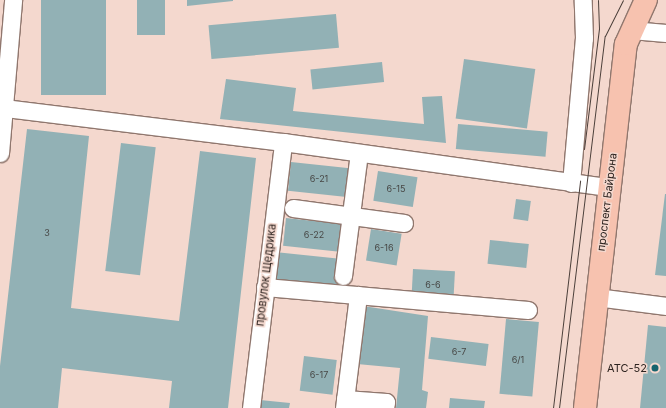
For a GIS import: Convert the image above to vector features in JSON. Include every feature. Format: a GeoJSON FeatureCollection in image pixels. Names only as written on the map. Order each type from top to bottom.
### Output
{"type":"FeatureCollection","features":[{"type":"Feature","properties":{"kind":"main road","name":"проспект Байрона"},"geometry":{"type":"LineString","coordinates":[[585,408],[608,187],[626,44],[631,30],[646,0]]}},
{"type":"Feature","properties":{"kind":"street"},"geometry":{"type":"LineString","coordinates":[[0,153],[13,0]]}},
{"type":"Feature","properties":{"kind":"street"},"geometry":{"type":"LineString","coordinates":[[570,183],[584,38],[583,0]]}},
{"type":"Feature","properties":{"kind":"street"},"geometry":{"type":"LineString","coordinates":[[631,30],[666,33]]}},
{"type":"Feature","properties":{"kind":"street"},"geometry":{"type":"LineString","coordinates":[[5,108],[283,142],[570,183],[608,187]]}},
{"type":"Feature","properties":{"kind":"street","name":"провулок Щедрика"},"geometry":{"type":"LineString","coordinates":[[251,408],[283,142]]}},
{"type":"Feature","properties":{"kind":"street"},"geometry":{"type":"LineString","coordinates":[[343,276],[359,153]]}},
{"type":"Feature","properties":{"kind":"street"},"geometry":{"type":"LineString","coordinates":[[293,208],[404,224]]}},
{"type":"Feature","properties":{"kind":"street"},"geometry":{"type":"LineString","coordinates":[[265,287],[528,310]]}},
{"type":"Feature","properties":{"kind":"street"},"geometry":{"type":"LineString","coordinates":[[358,295],[344,403],[386,402],[385,408]]}},
{"type":"Feature","properties":{"kind":"street"},"geometry":{"type":"LineString","coordinates":[[596,297],[666,306]]}},
{"type":"Feature","properties":{"kind":"building"},"geometry":{"type":"Polygon","coordinates":[[[41,0],[106,0],[106,95],[41,95],[41,0]]]}},
{"type":"Feature","properties":{"kind":"building"},"geometry":{"type":"Polygon","coordinates":[[[137,0],[165,0],[165,35],[137,35],[137,0]]]}},
{"type":"Feature","properties":{"kind":"building"},"geometry":{"type":"Polygon","coordinates":[[[187,0],[233,0],[233,1],[187,6],[187,0]]]}},
{"type":"Feature","properties":{"kind":"building"},"geometry":{"type":"Polygon","coordinates":[[[336,14],[339,48],[211,59],[208,25],[336,14]]]}},
{"type":"Feature","properties":{"kind":"building"},"geometry":{"type":"Polygon","coordinates":[[[464,59],[535,69],[527,128],[456,118],[464,59]]]}},
{"type":"Feature","properties":{"kind":"building"},"geometry":{"type":"Polygon","coordinates":[[[382,62],[384,82],[312,89],[310,70],[382,62]]]}},
{"type":"Feature","properties":{"kind":"building"},"geometry":{"type":"Polygon","coordinates":[[[226,79],[296,88],[293,111],[424,124],[422,97],[442,96],[446,143],[220,119],[226,79]]]}},
{"type":"Feature","properties":{"kind":"building"},"geometry":{"type":"Polygon","coordinates":[[[458,124],[548,132],[545,157],[456,149],[458,124]]]}},
{"type":"Feature","properties":{"kind":"building"},"geometry":{"type":"Polygon","coordinates":[[[27,129],[89,136],[71,308],[179,321],[200,151],[256,158],[228,408],[169,408],[172,381],[62,368],[58,408],[0,408],[0,366],[27,129]]]}},
{"type":"Feature","properties":{"kind":"building"},"geometry":{"type":"Polygon","coordinates":[[[121,143],[156,147],[140,275],[105,271],[121,143]]]}},
{"type":"Feature","properties":{"kind":"building"},"geometry":{"type":"Polygon","coordinates":[[[291,162],[350,168],[347,197],[288,191],[291,162]]]}},
{"type":"Feature","properties":{"kind":"building"},"geometry":{"type":"Polygon","coordinates":[[[378,171],[418,177],[413,207],[373,201],[378,171]]]}},
{"type":"Feature","properties":{"kind":"building"},"geometry":{"type":"Polygon","coordinates":[[[666,194],[666,276],[655,275],[666,194]]]}},
{"type":"Feature","properties":{"kind":"building"},"geometry":{"type":"Polygon","coordinates":[[[516,199],[531,201],[528,221],[513,219],[516,199]]]}},
{"type":"Feature","properties":{"kind":"building"},"geometry":{"type":"Polygon","coordinates":[[[286,218],[345,224],[342,252],[283,246],[286,218]]]}},
{"type":"Feature","properties":{"kind":"building"},"geometry":{"type":"Polygon","coordinates":[[[371,229],[402,234],[397,265],[366,261],[371,229]]]}},
{"type":"Feature","properties":{"kind":"building"},"geometry":{"type":"Polygon","coordinates":[[[490,240],[529,244],[526,268],[487,264],[490,240]]]}},
{"type":"Feature","properties":{"kind":"building"},"geometry":{"type":"Polygon","coordinates":[[[275,252],[340,259],[337,287],[272,280],[275,252]]]}},
{"type":"Feature","properties":{"kind":"building"},"geometry":{"type":"Polygon","coordinates":[[[413,269],[455,271],[453,300],[411,298],[413,269]]]}},
{"type":"Feature","properties":{"kind":"building"},"geometry":{"type":"Polygon","coordinates":[[[363,306],[428,316],[422,390],[428,392],[426,408],[396,408],[400,368],[357,364],[363,306]]]}},
{"type":"Feature","properties":{"kind":"building"},"geometry":{"type":"Polygon","coordinates":[[[506,319],[539,322],[532,397],[499,394],[506,319]]]}},
{"type":"Feature","properties":{"kind":"building","name":"АТС-52"},"geometry":{"type":"Polygon","coordinates":[[[648,325],[666,327],[666,408],[640,408],[648,325]]]}},
{"type":"Feature","properties":{"kind":"building"},"geometry":{"type":"Polygon","coordinates":[[[431,337],[489,344],[486,366],[428,359],[431,337]]]}},
{"type":"Feature","properties":{"kind":"building"},"geometry":{"type":"Polygon","coordinates":[[[304,356],[337,360],[332,395],[300,391],[304,356]]]}},
{"type":"Feature","properties":{"kind":"building"},"geometry":{"type":"Polygon","coordinates":[[[450,398],[485,401],[484,408],[449,408],[450,398]]]}},
{"type":"Feature","properties":{"kind":"building"},"geometry":{"type":"Polygon","coordinates":[[[260,400],[290,403],[289,408],[259,408],[260,400]]]}},
{"type":"Feature","properties":{"kind":"tram line"},"geometry":{"type":"LineString","coordinates":[[584,149],[599,29],[598,0]]}},
{"type":"Feature","properties":{"kind":"tram line"},"geometry":{"type":"LineString","coordinates":[[559,408],[605,36],[623,0]]}},
{"type":"Feature","properties":{"kind":"tram line"},"geometry":{"type":"LineString","coordinates":[[553,408],[580,181]]}},
{"type":"Feature","properties":{"kind":"place","name":"АТС-52"},"geometry":{"type":"Point","coordinates":[655,368]}}]}
